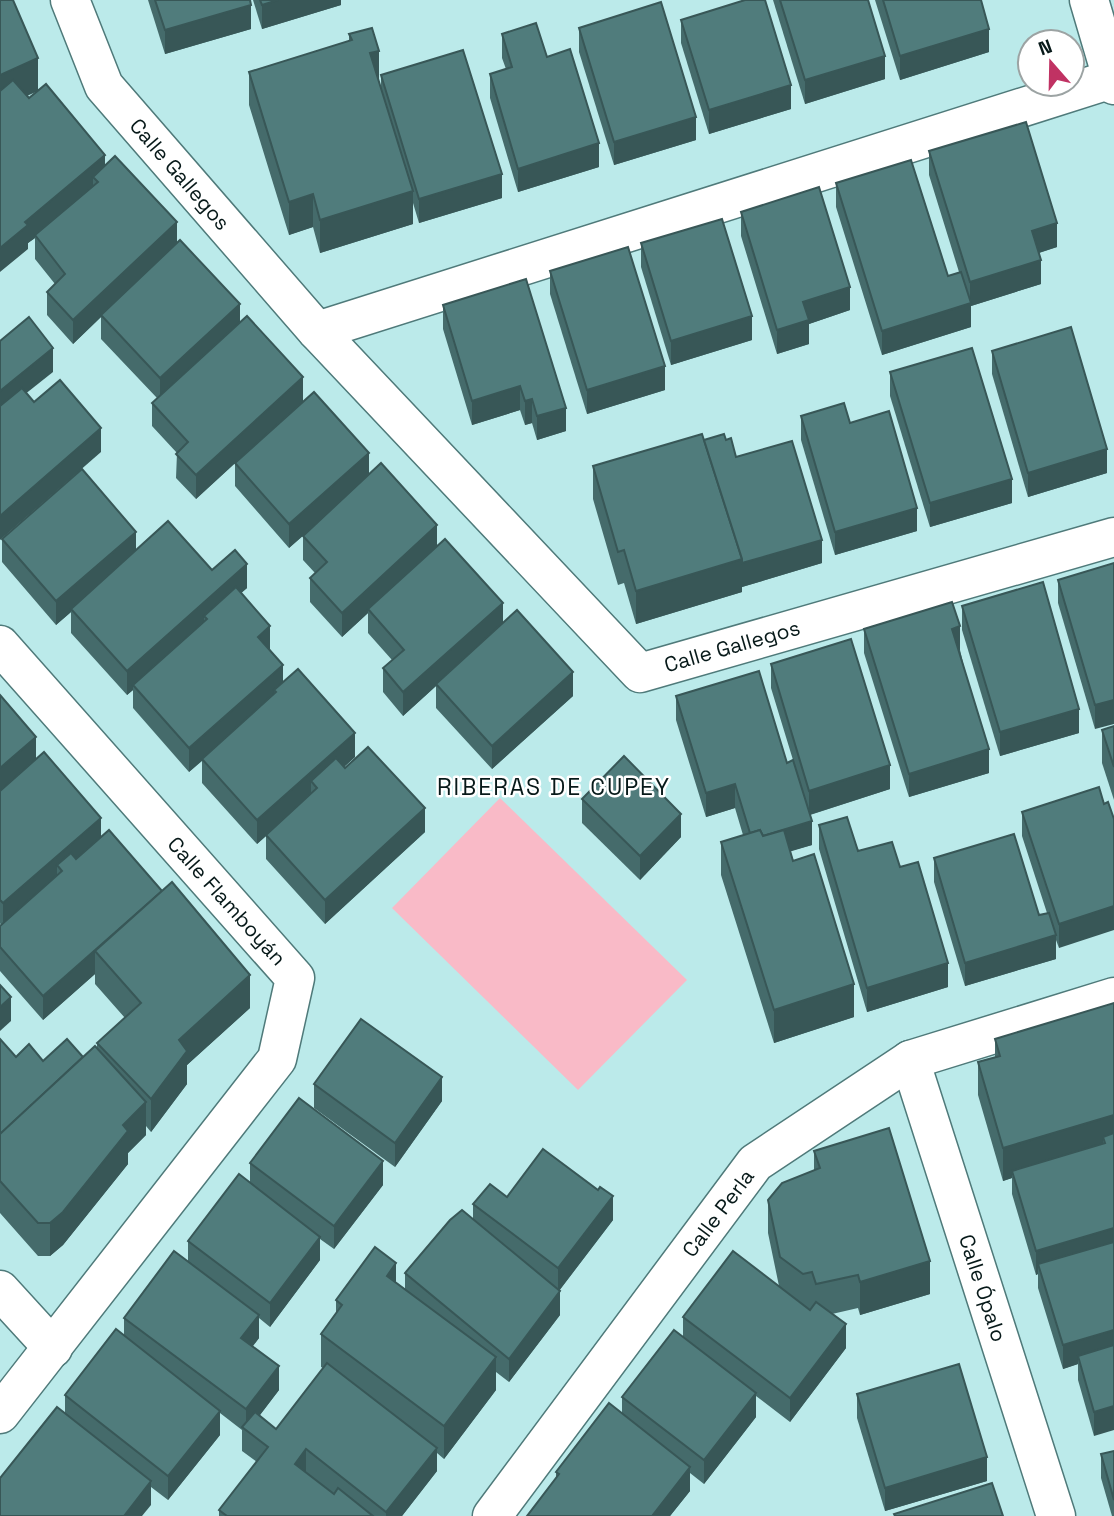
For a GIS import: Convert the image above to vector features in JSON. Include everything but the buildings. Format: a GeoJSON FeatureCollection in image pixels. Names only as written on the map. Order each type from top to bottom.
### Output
{"type":"FeatureCollection","features":[{"type":"Feature","properties":{"kind":"street","name":"Calle Gallegos"},"geometry":{"type":"LineString","coordinates":[[70,0],[104,86],[317,331],[640,673],[1114,537]]}},
{"type":"Feature","properties":{"kind":"street"},"geometry":{"type":"LineString","coordinates":[[317,331],[1113,82],[1089,0]]}},
{"type":"Feature","properties":{"kind":"street","name":"Calle Flamboyán"},"geometry":{"type":"LineString","coordinates":[[0,645],[295,978],[277,1059],[53,1348]]}},
{"type":"Feature","properties":{"kind":"street","name":"Calle Perla"},"geometry":{"type":"LineString","coordinates":[[492,1516],[755,1163],[910,1060],[1114,998]]}},
{"type":"Feature","properties":{"kind":"street","name":"Calle Ópalo"},"geometry":{"type":"LineString","coordinates":[[910,1060],[1056,1516]]}},
{"type":"Feature","properties":{"kind":"street"},"geometry":{"type":"LineString","coordinates":[[0,1290],[53,1348],[0,1414]]}},
{"type":"Feature","properties":{"kind":"shaded area"},"geometry":{"type":"Polygon","coordinates":[[[500,798],[687,980],[578,1090],[392,908],[500,798]]]}},
{"type":"Feature","properties":{"kind":"district","name":"RIBERAS DE CUPEY"},"geometry":{"type":"Point","coordinates":[554,787]}}]}
